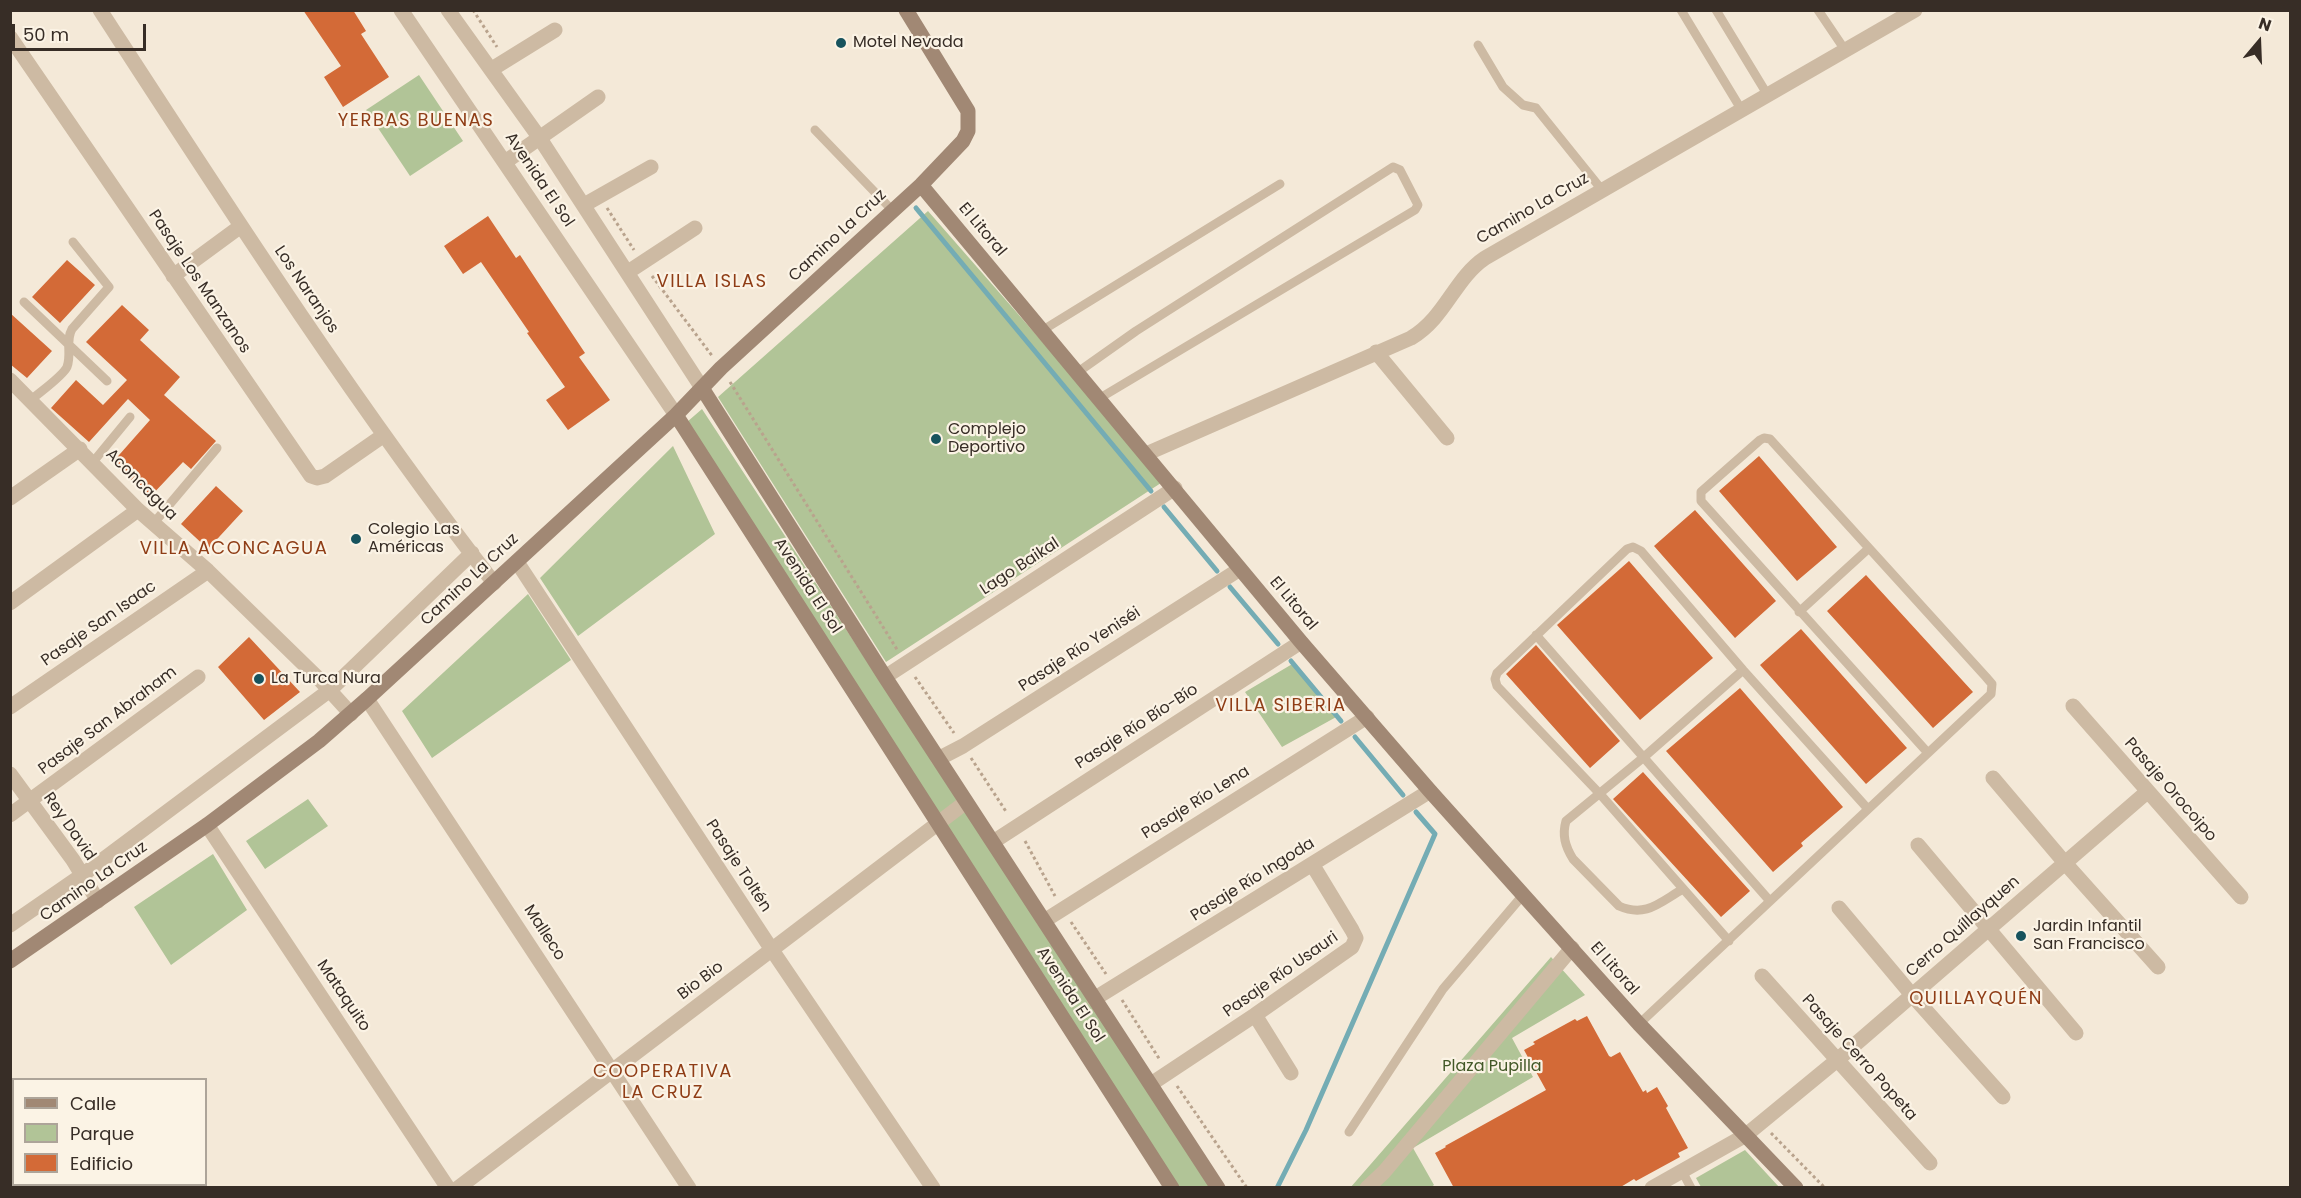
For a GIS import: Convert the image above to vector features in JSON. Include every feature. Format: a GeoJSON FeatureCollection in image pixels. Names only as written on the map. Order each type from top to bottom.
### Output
{"type":"FeatureCollection","features":[{"type":"Feature","properties":{"kind":"main road"},"geometry":{"type":"LineString","coordinates":[[906,10],[965,105],[969,121],[968,131],[963,141],[921,185]]}},
{"type":"Feature","properties":{"kind":"main road","name":"Camino La Cruz"},"geometry":{"type":"LineString","coordinates":[[10,961],[207,825],[351,714],[676,416],[721,368],[921,185]]}},
{"type":"Feature","properties":{"kind":"main road","name":"El Litoral"},"geometry":{"type":"LineString","coordinates":[[921,185],[1301,642],[1430,791],[1639,1024],[1796,1188]]}},
{"type":"Feature","properties":{"kind":"main road","name":"Avenida El Sol"},"geometry":{"type":"LineString","coordinates":[[702,388],[885,677],[1218,1188]]}},
{"type":"Feature","properties":{"kind":"main road","name":"Avenida El Sol"},"geometry":{"type":"LineString","coordinates":[[676,416],[1172,1188]]}},
{"type":"Feature","properties":{"kind":"street","name":"Los Naranjos"},"geometry":{"type":"LineString","coordinates":[[100,10],[241,226],[384,435],[495,583]]}},
{"type":"Feature","properties":{"kind":"street","name":"Avenida El Sol"},"geometry":{"type":"LineString","coordinates":[[401,10],[676,416]]}},
{"type":"Feature","properties":{"kind":"street","name":"Avenida El Sol"},"geometry":{"type":"LineString","coordinates":[[448,10],[539,137],[702,388]]}},
{"type":"Feature","properties":{"kind":"street","name":"Camino La Cruz"},"geometry":{"type":"LineString","coordinates":[[1146,454],[1411,338],[1430,325],[1478,263],[1915,10]]}},
{"type":"Feature","properties":{"kind":"street"},"geometry":{"type":"LineString","coordinates":[[492,69],[555,30]]}},
{"type":"Feature","properties":{"kind":"street","name":"Pasaje Los Manzanos"},"geometry":{"type":"LineString","coordinates":[[10,37],[311,476],[317,478],[325,476],[384,435]]}},
{"type":"Feature","properties":{"kind":"street"},"geometry":{"type":"LineString","coordinates":[[505,162],[598,97]]}},
{"type":"Feature","properties":{"kind":"street"},"geometry":{"type":"LineString","coordinates":[[584,205],[651,167]]}},
{"type":"Feature","properties":{"kind":"street"},"geometry":{"type":"LineString","coordinates":[[173,276],[241,226]]}},
{"type":"Feature","properties":{"kind":"street"},"geometry":{"type":"LineString","coordinates":[[628,272],[695,228]]}},
{"type":"Feature","properties":{"kind":"street"},"geometry":{"type":"LineString","coordinates":[[1376,352],[1447,438]]}},
{"type":"Feature","properties":{"kind":"street","name":"Aconcagua"},"geometry":{"type":"LineString","coordinates":[[12,384],[32,400],[138,510],[208,571],[330,690],[351,714]]}},
{"type":"Feature","properties":{"kind":"street"},"geometry":{"type":"LineString","coordinates":[[10,498],[80,449]]}},
{"type":"Feature","properties":{"kind":"street","name":"Lago Baikal"},"geometry":{"type":"LineString","coordinates":[[885,677],[1175,488]]}},
{"type":"Feature","properties":{"kind":"street"},"geometry":{"type":"LineString","coordinates":[[10,603],[138,510]]}},
{"type":"Feature","properties":{"kind":"street"},"geometry":{"type":"LineString","coordinates":[[10,925],[81,876],[330,690],[472,553]]}},
{"type":"Feature","properties":{"kind":"street","name":"Pasaje Toltén"},"geometry":{"type":"LineString","coordinates":[[517,562],[772,950],[933,1188]]}},
{"type":"Feature","properties":{"kind":"street","name":"Pasaje Río Yeniséi"},"geometry":{"type":"LineString","coordinates":[[938,759],[963,746],[1240,568]]}},
{"type":"Feature","properties":{"kind":"street","name":"Pasaje San Isaac"},"geometry":{"type":"LineString","coordinates":[[10,707],[208,571]]}},
{"type":"Feature","properties":{"kind":"street","name":"Pasaje Río Bío-Bío"},"geometry":{"type":"LineString","coordinates":[[993,842],[1301,642]]}},
{"type":"Feature","properties":{"kind":"street","name":"Pasaje San Abraham"},"geometry":{"type":"LineString","coordinates":[[10,815],[198,677]]}},
{"type":"Feature","properties":{"kind":"street","name":"Malleco"},"geometry":{"type":"LineString","coordinates":[[367,699],[689,1188]]}},
{"type":"Feature","properties":{"kind":"street","name":"Pasaje Orocoipo"},"geometry":{"type":"LineString","coordinates":[[2073,706],[2241,897]]}},
{"type":"Feature","properties":{"kind":"street","name":"Pasaje Río Lena"},"geometry":{"type":"LineString","coordinates":[[1044,921],[1367,717]]}},
{"type":"Feature","properties":{"kind":"street","name":"Rey David"},"geometry":{"type":"LineString","coordinates":[[10,774],[73,860],[81,876],[99,901]]}},
{"type":"Feature","properties":{"kind":"street"},"geometry":{"type":"LineString","coordinates":[[1993,778],[2158,967]]}},
{"type":"Feature","properties":{"kind":"street","name":"Pasaje Río Ingoda"},"geometry":{"type":"LineString","coordinates":[[1095,999],[1430,791]]}},
{"type":"Feature","properties":{"kind":"street","name":"Cerro Quíllayquen"},"geometry":{"type":"LineString","coordinates":[[1652,1188],[1746,1136],[2147,792]]}},
{"type":"Feature","properties":{"kind":"street","name":"Bio Bio"},"geometry":{"type":"LineString","coordinates":[[458,1188],[966,802]]}},
{"type":"Feature","properties":{"kind":"street","name":"Mataquito"},"geometry":{"type":"LineString","coordinates":[[207,825],[448,1188]]}},
{"type":"Feature","properties":{"kind":"street"},"geometry":{"type":"LineString","coordinates":[[1918,845],[2076,1033]]}},
{"type":"Feature","properties":{"kind":"street","name":"Pasaje Río Usauri"},"geometry":{"type":"LineString","coordinates":[[1151,1084],[1169,1074],[1352,947],[1356,938],[1312,864]]}},
{"type":"Feature","properties":{"kind":"street"},"geometry":{"type":"LineString","coordinates":[[1839,908],[1912,995],[2003,1097]]}},
{"type":"Feature","properties":{"kind":"street"},"geometry":{"type":"LineString","coordinates":[[1367,1188],[1384,1172],[1572,948]]}},
{"type":"Feature","properties":{"kind":"street","name":"Pasaje Cerro Popeta"},"geometry":{"type":"LineString","coordinates":[[1762,976],[1930,1163]]}},
{"type":"Feature","properties":{"kind":"street"},"geometry":{"type":"LineString","coordinates":[[1255,1015],[1291,1073]]}},
{"type":"Feature","properties":{"kind":"lane"},"geometry":{"type":"LineString","coordinates":[[1681,10],[1741,109]]}},
{"type":"Feature","properties":{"kind":"lane"},"geometry":{"type":"LineString","coordinates":[[1716,10],[1767,94]]}},
{"type":"Feature","properties":{"kind":"lane"},"geometry":{"type":"LineString","coordinates":[[1818,10],[1845,50]]}},
{"type":"Feature","properties":{"kind":"lane"},"geometry":{"type":"LineString","coordinates":[[1478,45],[1503,87],[1523,105],[1536,108],[1602,190]]}},
{"type":"Feature","properties":{"kind":"lane"},"geometry":{"type":"LineString","coordinates":[[815,130],[892,210]]}},
{"type":"Feature","properties":{"kind":"lane"},"geometry":{"type":"LineString","coordinates":[[1078,372],[1136,331],[1393,167],[1400,170],[1418,205],[1417,208],[1100,398]]}},
{"type":"Feature","properties":{"kind":"lane"},"geometry":{"type":"LineString","coordinates":[[1043,330],[1280,184]]}},
{"type":"Feature","properties":{"kind":"lane"},"geometry":{"type":"LineString","coordinates":[[32,400],[67,367],[67,343],[72,329],[108,287],[73,242]]}},
{"type":"Feature","properties":{"kind":"lane"},"geometry":{"type":"LineString","coordinates":[[24,302],[107,381]]}},
{"type":"Feature","properties":{"kind":"lane"},"geometry":{"type":"LineString","coordinates":[[93,462],[130,417]]}},
{"type":"Feature","properties":{"kind":"lane"},"geometry":{"type":"LineString","coordinates":[[1639,1024],[1991,694],[1992,684],[1770,439],[1760,440],[1701,492],[1701,501],[1928,753]]}},
{"type":"Feature","properties":{"kind":"lane"},"geometry":{"type":"LineString","coordinates":[[153,524],[217,448]]}},
{"type":"Feature","properties":{"kind":"lane"},"geometry":{"type":"LineString","coordinates":[[1729,941],[1600,794],[1497,686],[1495,679],[1497,673],[1536,635],[1627,549],[1633,547],[1641,551],[1743,670],[1868,809]]}},
{"type":"Feature","properties":{"kind":"lane"},"geometry":{"type":"LineString","coordinates":[[1799,612],[1868,549]]}},
{"type":"Feature","properties":{"kind":"lane"},"geometry":{"type":"LineString","coordinates":[[1536,635],[1769,900]]}},
{"type":"Feature","properties":{"kind":"lane"},"geometry":{"type":"LineString","coordinates":[[1683,889],[1645,911],[1628,910],[1619,906],[1572,859],[1564,838],[1566,820],[1644,757],[1743,670]]}},
{"type":"Feature","properties":{"kind":"lane"},"geometry":{"type":"LineString","coordinates":[[1349,1132],[1443,989],[1523,895]]}},
{"type":"Feature","properties":{"kind":"lane"},"geometry":{"type":"LineString","coordinates":[[1682,1171],[1691,1188]]}},
{"type":"Feature","properties":{"kind":"path"},"geometry":{"type":"LineString","coordinates":[[473,10],[506,60]]}},
{"type":"Feature","properties":{"kind":"path"},"geometry":{"type":"LineString","coordinates":[[599,196],[643,263],[721,368],[906,662],[1017,828],[1062,908],[1169,1074],[1247,1188]]}},
{"type":"Feature","properties":{"kind":"path"},"geometry":{"type":"LineString","coordinates":[[1761,1123],[1825,1188]]}},
{"type":"Feature","properties":{"kind":"green space"},"geometry":{"type":"Polygon","coordinates":[[[419,75],[463,141],[410,176],[366,110],[419,75]]]}},
{"type":"Feature","properties":{"kind":"green space","name":"Complejo Deportivo"},"geometry":{"type":"Polygon","coordinates":[[[928,211],[1164,481],[886,662],[718,397],[928,211]]]}},
{"type":"Feature","properties":{"kind":"green space"},"geometry":{"type":"Polygon","coordinates":[[[702,409],[987,845],[1216,1187],[1176,1187],[687,422],[702,409]]]}},
{"type":"Feature","properties":{"kind":"green space"},"geometry":{"type":"Polygon","coordinates":[[[673,446],[715,534],[578,636],[540,578],[673,446]]]}},
{"type":"Feature","properties":{"kind":"green space"},"geometry":{"type":"Polygon","coordinates":[[[528,594],[571,660],[432,758],[402,711],[528,594]]]}},
{"type":"Feature","properties":{"kind":"green space"},"geometry":{"type":"Polygon","coordinates":[[[1294,663],[1338,716],[1282,747],[1245,692],[1294,663]]]}},
{"type":"Feature","properties":{"kind":"green space"},"geometry":{"type":"Polygon","coordinates":[[[308,799],[328,826],[265,869],[246,841],[308,799]]]}},
{"type":"Feature","properties":{"kind":"green space"},"geometry":{"type":"Polygon","coordinates":[[[213,854],[247,910],[171,965],[134,907],[213,854]]]}},
{"type":"Feature","properties":{"kind":"green space","name":"Plaza Pupilla"},"geometry":{"type":"Polygon","coordinates":[[[1551,957],[1585,995],[1512,1038],[1533,1077],[1413,1148],[1434,1185],[1430,1188],[1350,1188],[1551,957]]]}},
{"type":"Feature","properties":{"kind":"green space"},"geometry":{"type":"Polygon","coordinates":[[[1745,1150],[1779,1187],[1701,1187],[1696,1178],[1745,1150]]]}},
{"type":"Feature","properties":{"kind":"building"},"geometry":{"type":"Polygon","coordinates":[[[303,10],[353,10],[366,31],[361,34],[389,77],[343,107],[324,77],[341,66],[303,10]]]}},
{"type":"Feature","properties":{"kind":"building"},"geometry":{"type":"Polygon","coordinates":[[[488,216],[516,258],[520,255],[585,353],[579,357],[610,400],[568,430],[546,400],[565,387],[527,333],[529,332],[481,262],[463,274],[444,246],[488,216]]]}},
{"type":"Feature","properties":{"kind":"building"},"geometry":{"type":"Polygon","coordinates":[[[67,260],[95,285],[60,323],[32,297],[67,260]]]}},
{"type":"Feature","properties":{"kind":"building"},"geometry":{"type":"Polygon","coordinates":[[[122,305],[149,330],[140,340],[180,377],[164,395],[216,441],[191,469],[183,462],[150,497],[112,463],[150,420],[128,399],[89,442],[51,408],[76,380],[103,405],[127,380],[86,342],[122,305]]]}},
{"type":"Feature","properties":{"kind":"building"},"geometry":{"type":"Polygon","coordinates":[[[10,313],[52,351],[27,378],[10,364],[10,313]]]}},
{"type":"Feature","properties":{"kind":"building"},"geometry":{"type":"Polygon","coordinates":[[[1759,456],[1837,547],[1797,581],[1719,491],[1759,456]]]}},
{"type":"Feature","properties":{"kind":"building"},"geometry":{"type":"Polygon","coordinates":[[[216,486],[243,511],[208,549],[181,524],[216,486]]]}},
{"type":"Feature","properties":{"kind":"building"},"geometry":{"type":"Polygon","coordinates":[[[1695,510],[1776,601],[1735,638],[1654,546],[1695,510]]]}},
{"type":"Feature","properties":{"kind":"building"},"geometry":{"type":"Polygon","coordinates":[[[1629,561],[1713,658],[1640,720],[1557,625],[1629,561]]]}},
{"type":"Feature","properties":{"kind":"building"},"geometry":{"type":"Polygon","coordinates":[[[1866,575],[1973,692],[1933,728],[1827,611],[1866,575]]]}},
{"type":"Feature","properties":{"kind":"building"},"geometry":{"type":"Polygon","coordinates":[[[1801,629],[1907,748],[1866,784],[1760,665],[1801,629]]]}},
{"type":"Feature","properties":{"kind":"building","name":"La Turca Nura"},"geometry":{"type":"Polygon","coordinates":[[[249,637],[300,692],[264,720],[218,667],[249,637]]]}},
{"type":"Feature","properties":{"kind":"building"},"geometry":{"type":"Polygon","coordinates":[[[1536,645],[1620,741],[1590,768],[1506,674],[1536,645]]]}},
{"type":"Feature","properties":{"kind":"building"},"geometry":{"type":"Polygon","coordinates":[[[1740,688],[1843,807],[1801,843],[1803,846],[1773,872],[1666,751],[1740,688]]]}},
{"type":"Feature","properties":{"kind":"building"},"geometry":{"type":"Polygon","coordinates":[[[1643,772],[1750,891],[1721,917],[1613,799],[1643,772]]]}},
{"type":"Feature","properties":{"kind":"building"},"geometry":{"type":"Polygon","coordinates":[[[1587,1016],[1609,1056],[1620,1052],[1643,1092],[1646,1090],[1647,1093],[1657,1087],[1688,1148],[1678,1153],[1680,1157],[1619,1188],[1454,1188],[1435,1153],[1546,1090],[1524,1050],[1535,1044],[1533,1042],[1575,1019],[1577,1021],[1587,1016]]]}},
{"type":"Feature","properties":{"kind":"waterway"},"geometry":{"type":"LineString","coordinates":[[916,208],[1151,491]]}},
{"type":"Feature","properties":{"kind":"waterway"},"geometry":{"type":"LineString","coordinates":[[1164,507],[1217,571]]}},
{"type":"Feature","properties":{"kind":"waterway"},"geometry":{"type":"LineString","coordinates":[[1230,587],[1278,644]]}},
{"type":"Feature","properties":{"kind":"waterway"},"geometry":{"type":"LineString","coordinates":[[1291,661],[1341,721]]}},
{"type":"Feature","properties":{"kind":"waterway"},"geometry":{"type":"LineString","coordinates":[[1355,737],[1403,795]]}},
{"type":"Feature","properties":{"kind":"waterway"},"geometry":{"type":"LineString","coordinates":[[1277,1188],[1306,1130],[1435,834],[1416,812]]}},
{"type":"Feature","properties":{"kind":"place","name":"Motel Nevada"},"geometry":{"type":"Point","coordinates":[841,43]}},
{"type":"Feature","properties":{"kind":"place","name":"Complejo Deportivo"},"geometry":{"type":"Point","coordinates":[936,439]}},
{"type":"Feature","properties":{"kind":"place","name":"Colegio Las Américas"},"geometry":{"type":"Point","coordinates":[356,539]}},
{"type":"Feature","properties":{"kind":"place","name":"La Turca Nura"},"geometry":{"type":"Point","coordinates":[259,679]}},
{"type":"Feature","properties":{"kind":"place","name":"Jardin Infantil San Francisco"},"geometry":{"type":"Point","coordinates":[2021,936]}},
{"type":"Feature","properties":{"kind":"district","name":"YERBAS BUENAS"},"geometry":{"type":"Point","coordinates":[416,121]}},
{"type":"Feature","properties":{"kind":"district","name":"VILLA ISLAS"},"geometry":{"type":"Point","coordinates":[712,282]}},
{"type":"Feature","properties":{"kind":"district","name":"VILLA ACONCAGUA"},"geometry":{"type":"Point","coordinates":[234,549]}},
{"type":"Feature","properties":{"kind":"district","name":"VILLA SIBERIA"},"geometry":{"type":"Point","coordinates":[1281,706]}},
{"type":"Feature","properties":{"kind":"district","name":"QUILLAYQUÉN"},"geometry":{"type":"Point","coordinates":[1976,999]}},
{"type":"Feature","properties":{"kind":"district","name":"COOPERATIVA LA CRUZ"},"geometry":{"type":"Point","coordinates":[663,1082]}}]}
